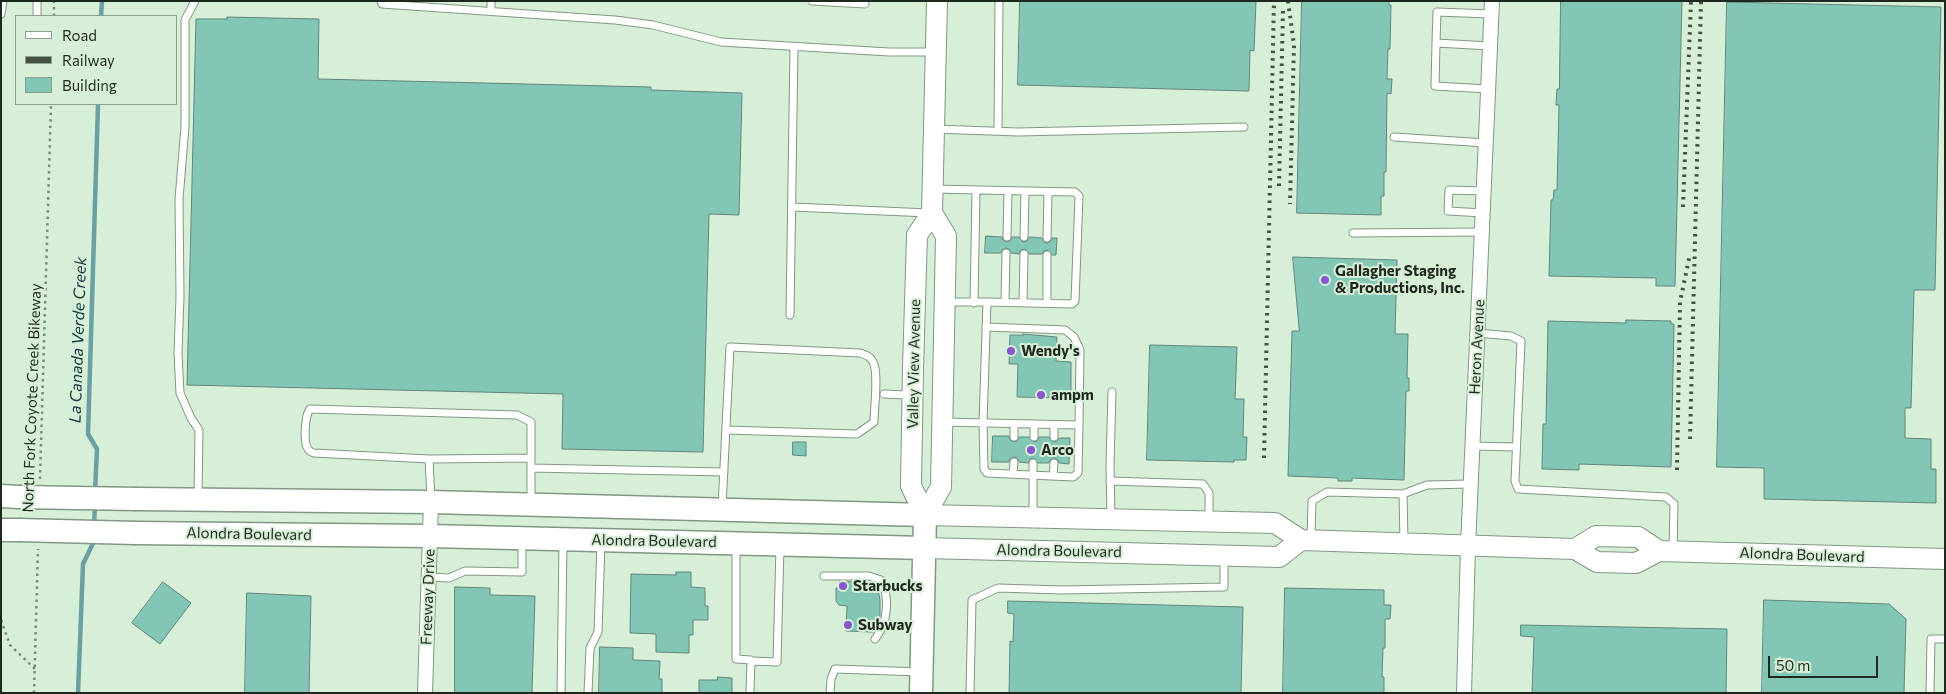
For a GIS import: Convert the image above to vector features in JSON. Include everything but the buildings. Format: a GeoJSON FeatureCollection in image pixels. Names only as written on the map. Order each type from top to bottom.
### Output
{"type":"FeatureCollection","features":[{"type":"Feature","properties":{"kind":"main road"},"geometry":{"type":"LineString","coordinates":[[932,213],[937,1]]}},
{"type":"Feature","properties":{"kind":"main road","name":"Valley View Avenue"},"geometry":{"type":"LineString","coordinates":[[922,682],[925,516],[911,486],[913,369],[917,235],[932,213],[946,236],[941,487],[925,516]]}},
{"type":"Feature","properties":{"kind":"main road"},"geometry":{"type":"LineString","coordinates":[[10,496],[431,502],[925,516],[1275,523],[1306,540],[1574,549],[1597,562],[1636,564],[1666,551]]}},
{"type":"Feature","properties":{"kind":"main road","name":"Alondra Boulevard"},"geometry":{"type":"LineString","coordinates":[[10,530],[430,536],[1279,557],[1306,540]]}},
{"type":"Feature","properties":{"kind":"main road","name":"Alondra Boulevard"},"geometry":{"type":"LineString","coordinates":[[1666,551],[1945,559]]}},
{"type":"Feature","properties":{"kind":"street","name":"Heron Avenue"},"geometry":{"type":"LineString","coordinates":[[1464,693],[1470,484],[1492,8]]}},
{"type":"Feature","properties":{"kind":"street","name":"Freeway Drive"},"geometry":{"type":"LineString","coordinates":[[426,693],[431,502]]}},
{"type":"Feature","properties":{"kind":"lane"},"geometry":{"type":"LineString","coordinates":[[1,14],[3,1]]}},
{"type":"Feature","properties":{"kind":"lane"},"geometry":{"type":"LineString","coordinates":[[36,15],[37,1]]}},
{"type":"Feature","properties":{"kind":"lane"},"geometry":{"type":"LineString","coordinates":[[195,1],[185,20],[185,127],[179,200],[180,288],[178,353],[180,393],[191,418],[199,430],[198,500]]}},
{"type":"Feature","properties":{"kind":"lane"},"geometry":{"type":"LineString","coordinates":[[381,1],[382,4],[616,20],[653,25],[721,42],[889,52],[936,52]]}},
{"type":"Feature","properties":{"kind":"lane"},"geometry":{"type":"LineString","coordinates":[[491,1],[491,11]]}},
{"type":"Feature","properties":{"kind":"lane"},"geometry":{"type":"LineString","coordinates":[[812,1],[865,4]]}},
{"type":"Feature","properties":{"kind":"lane"},"geometry":{"type":"LineString","coordinates":[[998,131],[999,1]]}},
{"type":"Feature","properties":{"kind":"lane"},"geometry":{"type":"LineString","coordinates":[[1488,89],[1435,86],[1436,12],[1492,8]]}},
{"type":"Feature","properties":{"kind":"lane"},"geometry":{"type":"LineString","coordinates":[[1436,43],[1490,46]]}},
{"type":"Feature","properties":{"kind":"lane"},"geometry":{"type":"LineString","coordinates":[[790,315],[794,46]]}},
{"type":"Feature","properties":{"kind":"lane"},"geometry":{"type":"LineString","coordinates":[[934,129],[998,131],[1244,127]]}},
{"type":"Feature","properties":{"kind":"lane"},"geometry":{"type":"LineString","coordinates":[[1394,137],[1486,143]]}},
{"type":"Feature","properties":{"kind":"lane"},"geometry":{"type":"LineString","coordinates":[[933,189],[1075,192],[1079,196],[1075,301],[1072,304],[945,302]]}},
{"type":"Feature","properties":{"kind":"lane"},"geometry":{"type":"LineString","coordinates":[[974,303],[976,190]]}},
{"type":"Feature","properties":{"kind":"lane"},"geometry":{"type":"LineString","coordinates":[[1483,213],[1448,211],[1449,190],[1484,191]]}},
{"type":"Feature","properties":{"kind":"lane"},"geometry":{"type":"LineString","coordinates":[[1007,237],[1008,191]]}},
{"type":"Feature","properties":{"kind":"lane"},"geometry":{"type":"LineString","coordinates":[[1024,237],[1025,191]]}},
{"type":"Feature","properties":{"kind":"lane"},"geometry":{"type":"LineString","coordinates":[[1047,238],[1048,192]]}},
{"type":"Feature","properties":{"kind":"lane"},"geometry":{"type":"LineString","coordinates":[[792,207],[932,213]]}},
{"type":"Feature","properties":{"kind":"lane"},"geometry":{"type":"LineString","coordinates":[[1353,233],[1482,232]]}},
{"type":"Feature","properties":{"kind":"lane"},"geometry":{"type":"LineString","coordinates":[[1005,302],[1006,253]]}},
{"type":"Feature","properties":{"kind":"lane"},"geometry":{"type":"LineString","coordinates":[[1023,303],[1024,254]]}},
{"type":"Feature","properties":{"kind":"lane"},"geometry":{"type":"LineString","coordinates":[[1047,254],[1047,303]]}},
{"type":"Feature","properties":{"kind":"lane"},"geometry":{"type":"LineString","coordinates":[[986,328],[1065,330],[1074,337],[1080,350],[1078,472],[1073,477],[987,473],[984,469],[983,423],[986,328],[987,302]]}},
{"type":"Feature","properties":{"kind":"lane"},"geometry":{"type":"LineString","coordinates":[[1477,333],[1511,336],[1521,341],[1515,482],[1518,489],[1666,497],[1674,504],[1666,551]]}},
{"type":"Feature","properties":{"kind":"lane"},"geometry":{"type":"LineString","coordinates":[[722,510],[730,347],[860,353],[870,357],[874,364],[874,422],[857,434],[726,430]]}},
{"type":"Feature","properties":{"kind":"lane"},"geometry":{"type":"LineString","coordinates":[[1111,519],[1112,392]]}},
{"type":"Feature","properties":{"kind":"lane"},"geometry":{"type":"LineString","coordinates":[[884,394],[907,395]]}},
{"type":"Feature","properties":{"kind":"lane"},"geometry":{"type":"LineString","coordinates":[[531,458],[429,459],[314,453],[308,449],[306,444],[308,412],[310,409],[517,415],[531,422],[531,458],[531,505]]}},
{"type":"Feature","properties":{"kind":"lane"},"geometry":{"type":"LineString","coordinates":[[942,422],[1078,425]]}},
{"type":"Feature","properties":{"kind":"lane"},"geometry":{"type":"LineString","coordinates":[[1014,424],[1014,437]]}},
{"type":"Feature","properties":{"kind":"lane"},"geometry":{"type":"LineString","coordinates":[[1034,424],[1034,437]]}},
{"type":"Feature","properties":{"kind":"lane"},"geometry":{"type":"LineString","coordinates":[[1054,424],[1054,438]]}},
{"type":"Feature","properties":{"kind":"lane"},"geometry":{"type":"LineString","coordinates":[[1472,446],[1516,447]]}},
{"type":"Feature","properties":{"kind":"lane"},"geometry":{"type":"LineString","coordinates":[[429,459],[431,502]]}},
{"type":"Feature","properties":{"kind":"lane"},"geometry":{"type":"LineString","coordinates":[[1013,474],[1014,462]]}},
{"type":"Feature","properties":{"kind":"lane"},"geometry":{"type":"LineString","coordinates":[[1033,463],[1033,518]]}},
{"type":"Feature","properties":{"kind":"lane"},"geometry":{"type":"LineString","coordinates":[[1053,476],[1054,463]]}},
{"type":"Feature","properties":{"kind":"lane"},"geometry":{"type":"LineString","coordinates":[[531,468],[724,472]]}},
{"type":"Feature","properties":{"kind":"lane"},"geometry":{"type":"LineString","coordinates":[[1110,481],[1203,484],[1209,493],[1209,521]]}},
{"type":"Feature","properties":{"kind":"lane"},"geometry":{"type":"LineString","coordinates":[[1306,540],[1312,500],[1327,492],[1403,494],[1427,485],[1470,484]]}},
{"type":"Feature","properties":{"kind":"lane"},"geometry":{"type":"LineString","coordinates":[[1403,494],[1404,544]]}},
{"type":"Feature","properties":{"kind":"lane"},"geometry":{"type":"LineString","coordinates":[[429,577],[449,578],[465,571],[522,572],[522,538]]}},
{"type":"Feature","properties":{"kind":"lane"},"geometry":{"type":"LineString","coordinates":[[561,693],[562,539]]}},
{"type":"Feature","properties":{"kind":"lane"},"geometry":{"type":"LineString","coordinates":[[588,693],[590,648],[598,632],[601,540]]}},
{"type":"Feature","properties":{"kind":"lane"},"geometry":{"type":"LineString","coordinates":[[736,543],[736,659],[777,662],[780,544]]}},
{"type":"Feature","properties":{"kind":"lane"},"geometry":{"type":"LineString","coordinates":[[970,693],[972,600],[998,588],[1062,590],[1224,587],[1224,555]]}},
{"type":"Feature","properties":{"kind":"lane"},"geometry":{"type":"LineString","coordinates":[[824,576],[870,576],[881,580],[886,590],[885,618],[882,630],[875,639]]}},
{"type":"Feature","properties":{"kind":"lane"},"geometry":{"type":"LineString","coordinates":[[1930,693],[1932,639],[1945,639]]}},
{"type":"Feature","properties":{"kind":"lane"},"geometry":{"type":"LineString","coordinates":[[750,693],[751,661]]}},
{"type":"Feature","properties":{"kind":"lane"},"geometry":{"type":"LineString","coordinates":[[830,693],[831,679],[835,669],[922,682]]}},
{"type":"Feature","properties":{"kind":"path"},"geometry":{"type":"LineString","coordinates":[[54,1],[54,15]]}},
{"type":"Feature","properties":{"kind":"path","name":"North Fork Coyote Creek Bikeway"},"geometry":{"type":"LineString","coordinates":[[40,480],[51,105]]}},
{"type":"Feature","properties":{"kind":"path"},"geometry":{"type":"LineString","coordinates":[[34,693],[38,546]]}},
{"type":"Feature","properties":{"kind":"path"},"geometry":{"type":"LineString","coordinates":[[1,620],[10,645],[35,669]]}},
{"type":"Feature","properties":{"kind":"waterway","name":"La Canada Verde Creek"},"geometry":{"type":"LineString","coordinates":[[101,15],[102,1]]}},
{"type":"Feature","properties":{"kind":"waterway","name":"La Canada Verde Creek"},"geometry":{"type":"LineString","coordinates":[[95,492],[97,449],[88,434],[98,105]]}},
{"type":"Feature","properties":{"kind":"waterway","name":"La Canada Verde Creek"},"geometry":{"type":"LineString","coordinates":[[94,525],[95,505]]}},
{"type":"Feature","properties":{"kind":"waterway","name":"La Canada Verde Creek"},"geometry":{"type":"LineString","coordinates":[[78,693],[83,564],[94,541],[94,537]]}},
{"type":"Feature","properties":{"kind":"railway"},"geometry":{"type":"LineString","coordinates":[[1264,458],[1274,1]]}},
{"type":"Feature","properties":{"kind":"railway"},"geometry":{"type":"LineString","coordinates":[[1288,1],[1294,45],[1290,204]]}},
{"type":"Feature","properties":{"kind":"railway"},"geometry":{"type":"LineString","coordinates":[[1683,207],[1691,1]]}},
{"type":"Feature","properties":{"kind":"railway"},"geometry":{"type":"LineString","coordinates":[[1690,439],[1701,1]]}},
{"type":"Feature","properties":{"kind":"railway"},"geometry":{"type":"LineString","coordinates":[[1279,186],[1283,9]]}},
{"type":"Feature","properties":{"kind":"railway"},"geometry":{"type":"LineString","coordinates":[[1677,470],[1680,302],[1690,254]]}},
{"type":"Feature","properties":{"kind":"place","name":"Gallagher Staging & Productions, Inc."},"geometry":{"type":"Point","coordinates":[1325,280]}},
{"type":"Feature","properties":{"kind":"place","name":"Wendy's"},"geometry":{"type":"Point","coordinates":[1011,351]}},
{"type":"Feature","properties":{"kind":"place","name":"ampm"},"geometry":{"type":"Point","coordinates":[1041,395]}},
{"type":"Feature","properties":{"kind":"place","name":"Arco"},"geometry":{"type":"Point","coordinates":[1031,450]}},
{"type":"Feature","properties":{"kind":"place","name":"Starbucks"},"geometry":{"type":"Point","coordinates":[843,586]}},
{"type":"Feature","properties":{"kind":"place","name":"Subway"},"geometry":{"type":"Point","coordinates":[848,625]}}]}
